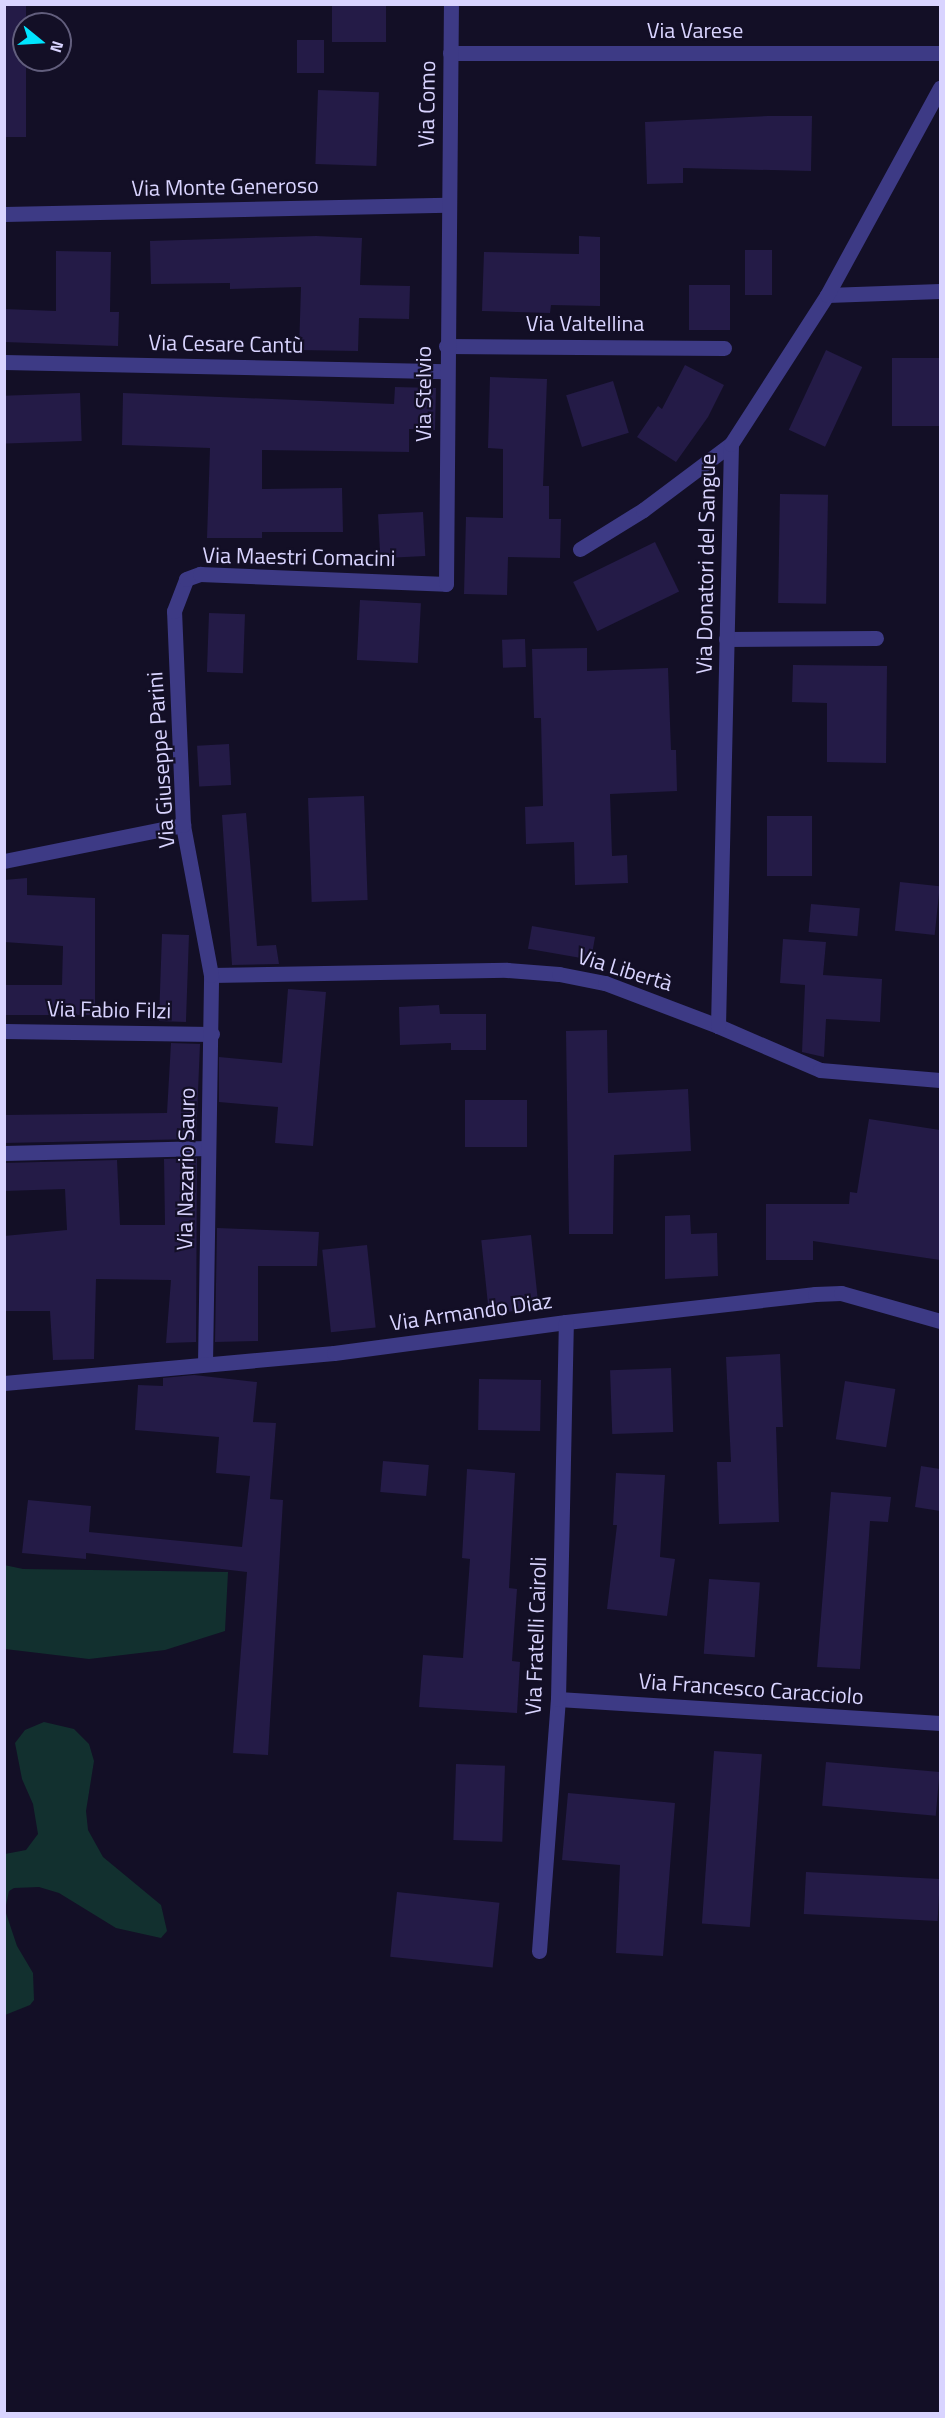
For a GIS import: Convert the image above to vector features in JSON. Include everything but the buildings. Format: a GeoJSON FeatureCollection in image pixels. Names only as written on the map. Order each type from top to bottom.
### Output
{"type":"FeatureCollection","features":[{"type":"Feature","properties":{"kind":"street","name":"Via Como"},"geometry":{"type":"LineString","coordinates":[[447,205],[451,4]]}},
{"type":"Feature","properties":{"kind":"street","name":"Via Varese"},"geometry":{"type":"LineString","coordinates":[[450,53],[940,54]]}},
{"type":"Feature","properties":{"kind":"street","name":"Via Donatori del Sangue"},"geometry":{"type":"LineString","coordinates":[[718,1026],[731,444],[827,295],[940,88]]}},
{"type":"Feature","properties":{"kind":"street","name":"Via Monte Generoso"},"geometry":{"type":"LineString","coordinates":[[4,214],[447,205]]}},
{"type":"Feature","properties":{"kind":"street","name":"Via Stelvio"},"geometry":{"type":"LineString","coordinates":[[446,584],[447,205]]}},
{"type":"Feature","properties":{"kind":"street"},"geometry":{"type":"LineString","coordinates":[[827,295],[940,291]]}},
{"type":"Feature","properties":{"kind":"street","name":"Via Valtellina"},"geometry":{"type":"LineString","coordinates":[[446,346],[724,348]]}},
{"type":"Feature","properties":{"kind":"street","name":"Via Cesare Cantù"},"geometry":{"type":"LineString","coordinates":[[4,362],[446,370]]}},
{"type":"Feature","properties":{"kind":"street"},"geometry":{"type":"LineString","coordinates":[[580,549],[643,510],[731,444]]}},
{"type":"Feature","properties":{"kind":"street","name":"Via Maestri Comacini"},"geometry":{"type":"LineString","coordinates":[[174,611],[186,579],[200,574],[446,584]]}},
{"type":"Feature","properties":{"kind":"street","name":"Via Giuseppe Parini"},"geometry":{"type":"LineString","coordinates":[[174,611],[183,825],[211,975]]}},
{"type":"Feature","properties":{"kind":"street"},"geometry":{"type":"LineString","coordinates":[[726,639],[876,638]]}},
{"type":"Feature","properties":{"kind":"street"},"geometry":{"type":"LineString","coordinates":[[4,861],[183,825]]}},
{"type":"Feature","properties":{"kind":"street","name":"Via Libertà"},"geometry":{"type":"LineString","coordinates":[[211,975],[507,970],[560,974],[605,983],[718,1026],[820,1070],[940,1080]]}},
{"type":"Feature","properties":{"kind":"street","name":"Via Nazario Sauro"},"geometry":{"type":"LineString","coordinates":[[205,1364],[212,1034],[211,975]]}},
{"type":"Feature","properties":{"kind":"street","name":"Via Fabio Filzi"},"geometry":{"type":"LineString","coordinates":[[4,1031],[212,1034]]}},
{"type":"Feature","properties":{"kind":"street"},"geometry":{"type":"LineString","coordinates":[[4,1153],[208,1148]]}},
{"type":"Feature","properties":{"kind":"street","name":"Via Armando Diaz"},"geometry":{"type":"LineString","coordinates":[[4,1383],[334,1353],[566,1322],[841,1293],[940,1322]]}},
{"type":"Feature","properties":{"kind":"street","name":"Via Fratelli Cairoli"},"geometry":{"type":"LineString","coordinates":[[540,1951],[558,1699],[566,1322]]}},
{"type":"Feature","properties":{"kind":"street","name":"Via Francesco Caracciolo"},"geometry":{"type":"LineString","coordinates":[[558,1699],[940,1723]]}},
{"type":"Feature","properties":{"kind":"green space"},"geometry":{"type":"Polygon","coordinates":[[[4,1565],[23,1569],[228,1572],[225,1631],[165,1650],[89,1659],[5,1649],[4,1565]]]}},
{"type":"Feature","properties":{"kind":"green space"},"geometry":{"type":"Polygon","coordinates":[[[44,1722],[74,1729],[89,1744],[94,1761],[86,1811],[88,1830],[103,1857],[161,1905],[167,1931],[161,1938],[116,1928],[59,1893],[39,1887],[14,1888],[9,1891],[5,1910],[5,1854],[26,1850],[38,1834],[33,1804],[22,1779],[15,1743],[25,1730],[44,1722]]]}},
{"type":"Feature","properties":{"kind":"green space"},"geometry":{"type":"Polygon","coordinates":[[[5,1910],[17,1946],[33,1973],[34,2000],[30,2005],[5,2015],[5,1910]]]}}]}
